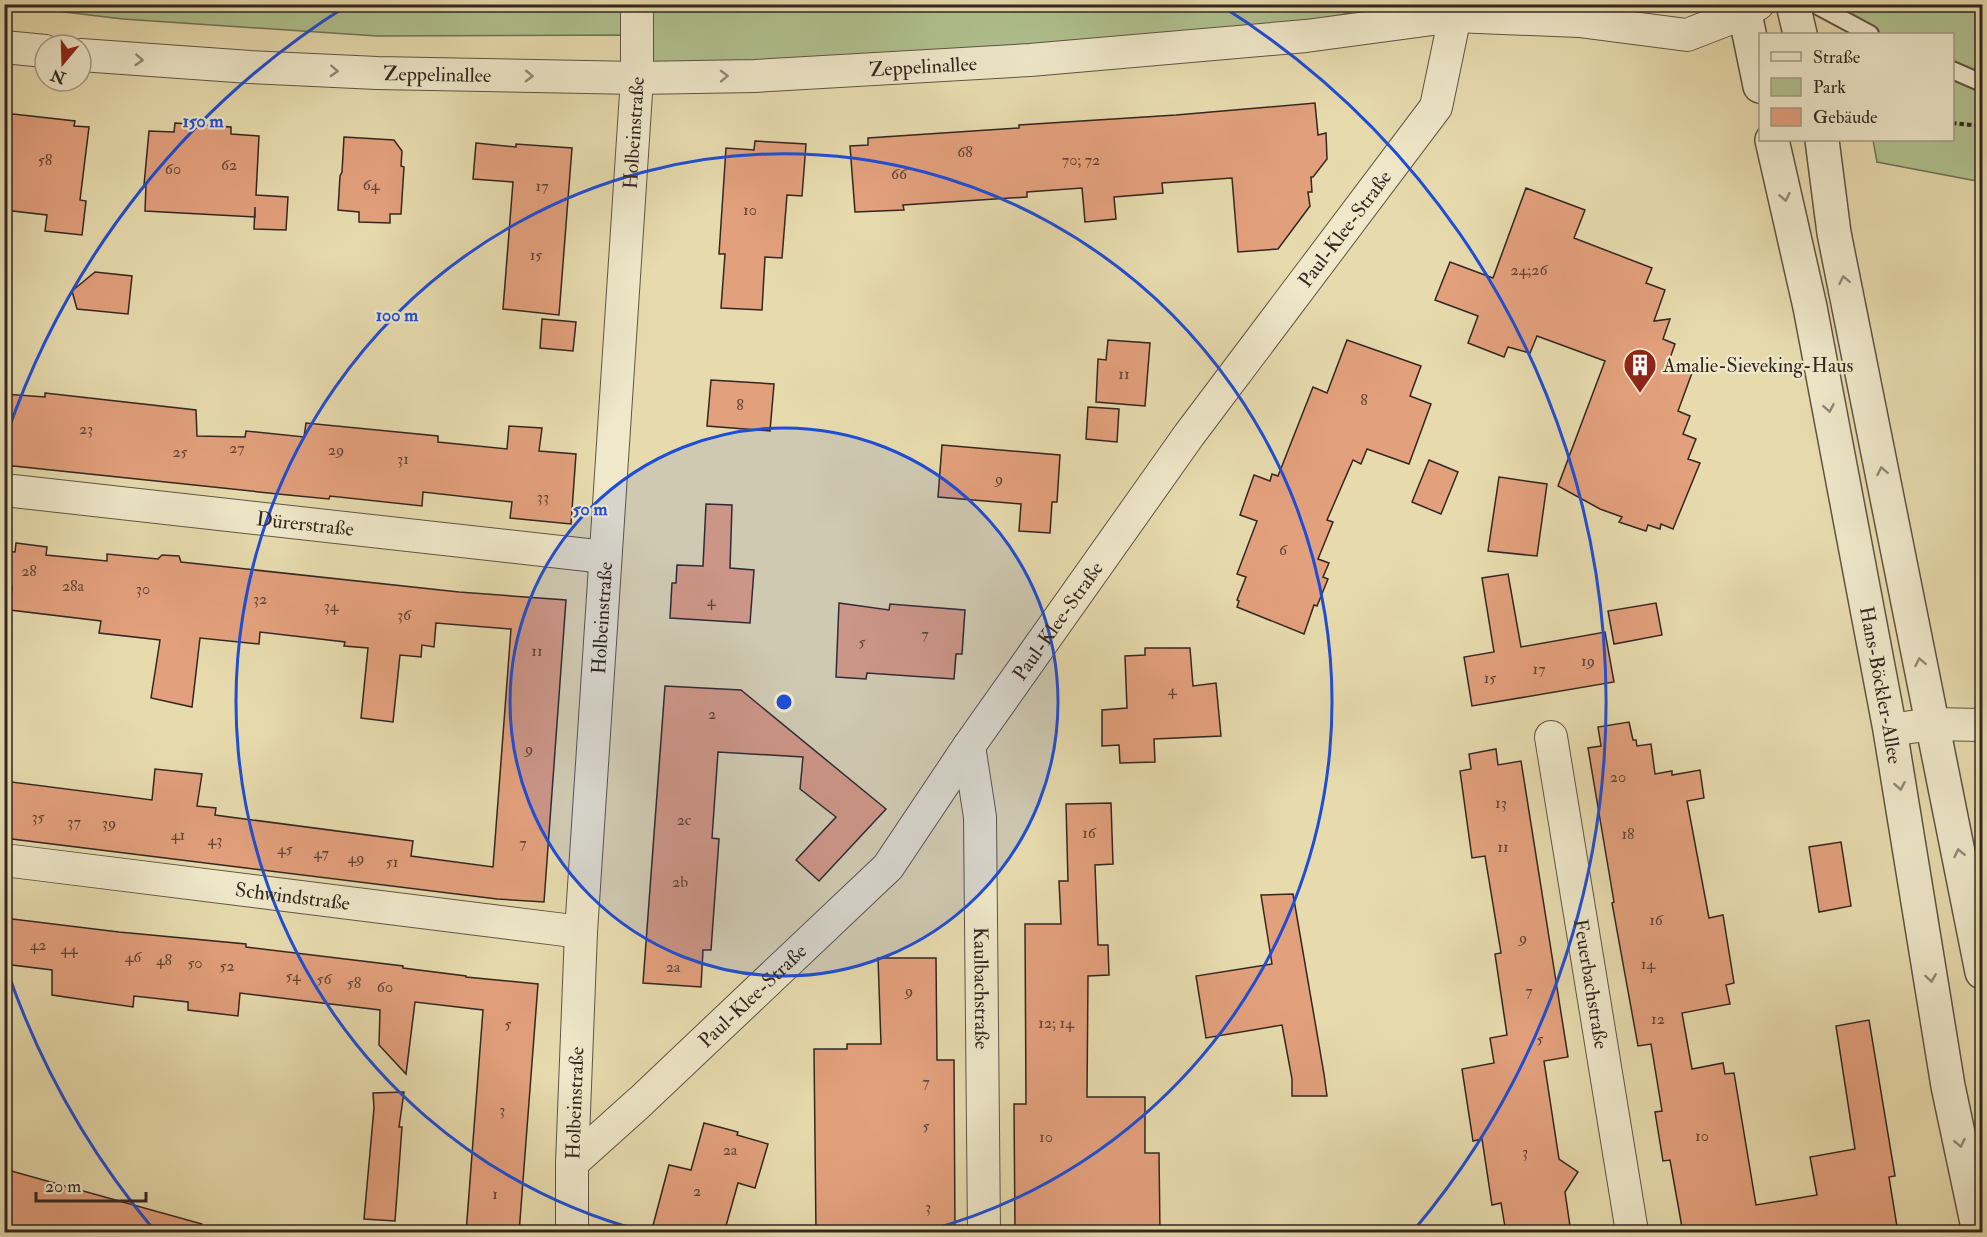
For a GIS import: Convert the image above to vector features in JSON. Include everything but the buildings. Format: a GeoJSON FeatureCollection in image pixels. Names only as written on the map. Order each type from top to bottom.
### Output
{"type":"FeatureCollection","features":[{"type":"Feature","properties":{"kind":"street","name":"Holbeinstraße"},"geometry":{"type":"LineString","coordinates":[[572,1233],[572,1163],[581,932],[637,78],[637,4]]}},
{"type":"Feature","properties":{"kind":"street"},"geometry":{"type":"LineString","coordinates":[[1793,4],[1800,33]]}},
{"type":"Feature","properties":{"kind":"street","name":"Zeppelinallee"},"geometry":{"type":"LineString","coordinates":[[93,56],[377,73],[637,78],[767,75],[1030,60],[1306,36],[1455,16],[1579,21],[1687,35],[1748,7]]}},
{"type":"Feature","properties":{"kind":"street"},"geometry":{"type":"LineString","coordinates":[[1748,7],[1759,74]]}},
{"type":"Feature","properties":{"kind":"street","name":"Paul-Klee-Straße"},"geometry":{"type":"LineString","coordinates":[[572,1163],[641,1101],[888,867],[969,746],[1189,435],[1436,107],[1455,16]]}},
{"type":"Feature","properties":{"kind":"street"},"geometry":{"type":"LineString","coordinates":[[4,47],[33,50]]}},
{"type":"Feature","properties":{"kind":"street","name":"Hans-Böckler-Allee"},"geometry":{"type":"LineString","coordinates":[[1772,141],[1810,307],[1890,730],[1948,1086],[1979,1233]]}},
{"type":"Feature","properties":{"kind":"street"},"geometry":{"type":"LineString","coordinates":[[1822,141],[1834,233],[1983,972]]}},
{"type":"Feature","properties":{"kind":"street","name":"Dürerstraße"},"geometry":{"type":"LineString","coordinates":[[4,490],[605,557]]}},
{"type":"Feature","properties":{"kind":"street"},"geometry":{"type":"LineString","coordinates":[[1890,730],[1932,724],[1983,725]]}},
{"type":"Feature","properties":{"kind":"street","name":"Feuerbachstraße"},"geometry":{"type":"LineString","coordinates":[[1551,737],[1632,1233]]}},
{"type":"Feature","properties":{"kind":"street","name":"Kaulbachstraße"},"geometry":{"type":"LineString","coordinates":[[969,746],[980,817],[984,1233]]}},
{"type":"Feature","properties":{"kind":"street","name":"Schwindstraße"},"geometry":{"type":"LineString","coordinates":[[4,861],[581,932]]}},
{"type":"Feature","properties":{"kind":"lane"},"geometry":{"type":"LineString","coordinates":[[1814,4],[1868,33]]}},
{"type":"Feature","properties":{"kind":"lane"},"geometry":{"type":"LineString","coordinates":[[1954,70],[1983,82]]}},
{"type":"Feature","properties":{"kind":"path"},"geometry":{"type":"LineString","coordinates":[[1954,123],[1983,126]]}},
{"type":"Feature","properties":{"kind":"green space"},"geometry":{"type":"Polygon","coordinates":[[[5,5],[1369,5],[1304,29],[635,75],[638,35],[377,36],[123,19],[5,5]]]}},
{"type":"Feature","properties":{"kind":"green space"},"geometry":{"type":"Polygon","coordinates":[[[1847,5],[1982,5],[1982,182],[1877,162],[1873,141],[1954,141],[1954,33],[1854,33],[1847,5]]]}},
{"type":"Feature","properties":{"kind":"place","name":"Amalie-Sieveking-Haus"},"geometry":{"type":"Point","coordinates":[1640,394]}}]}
